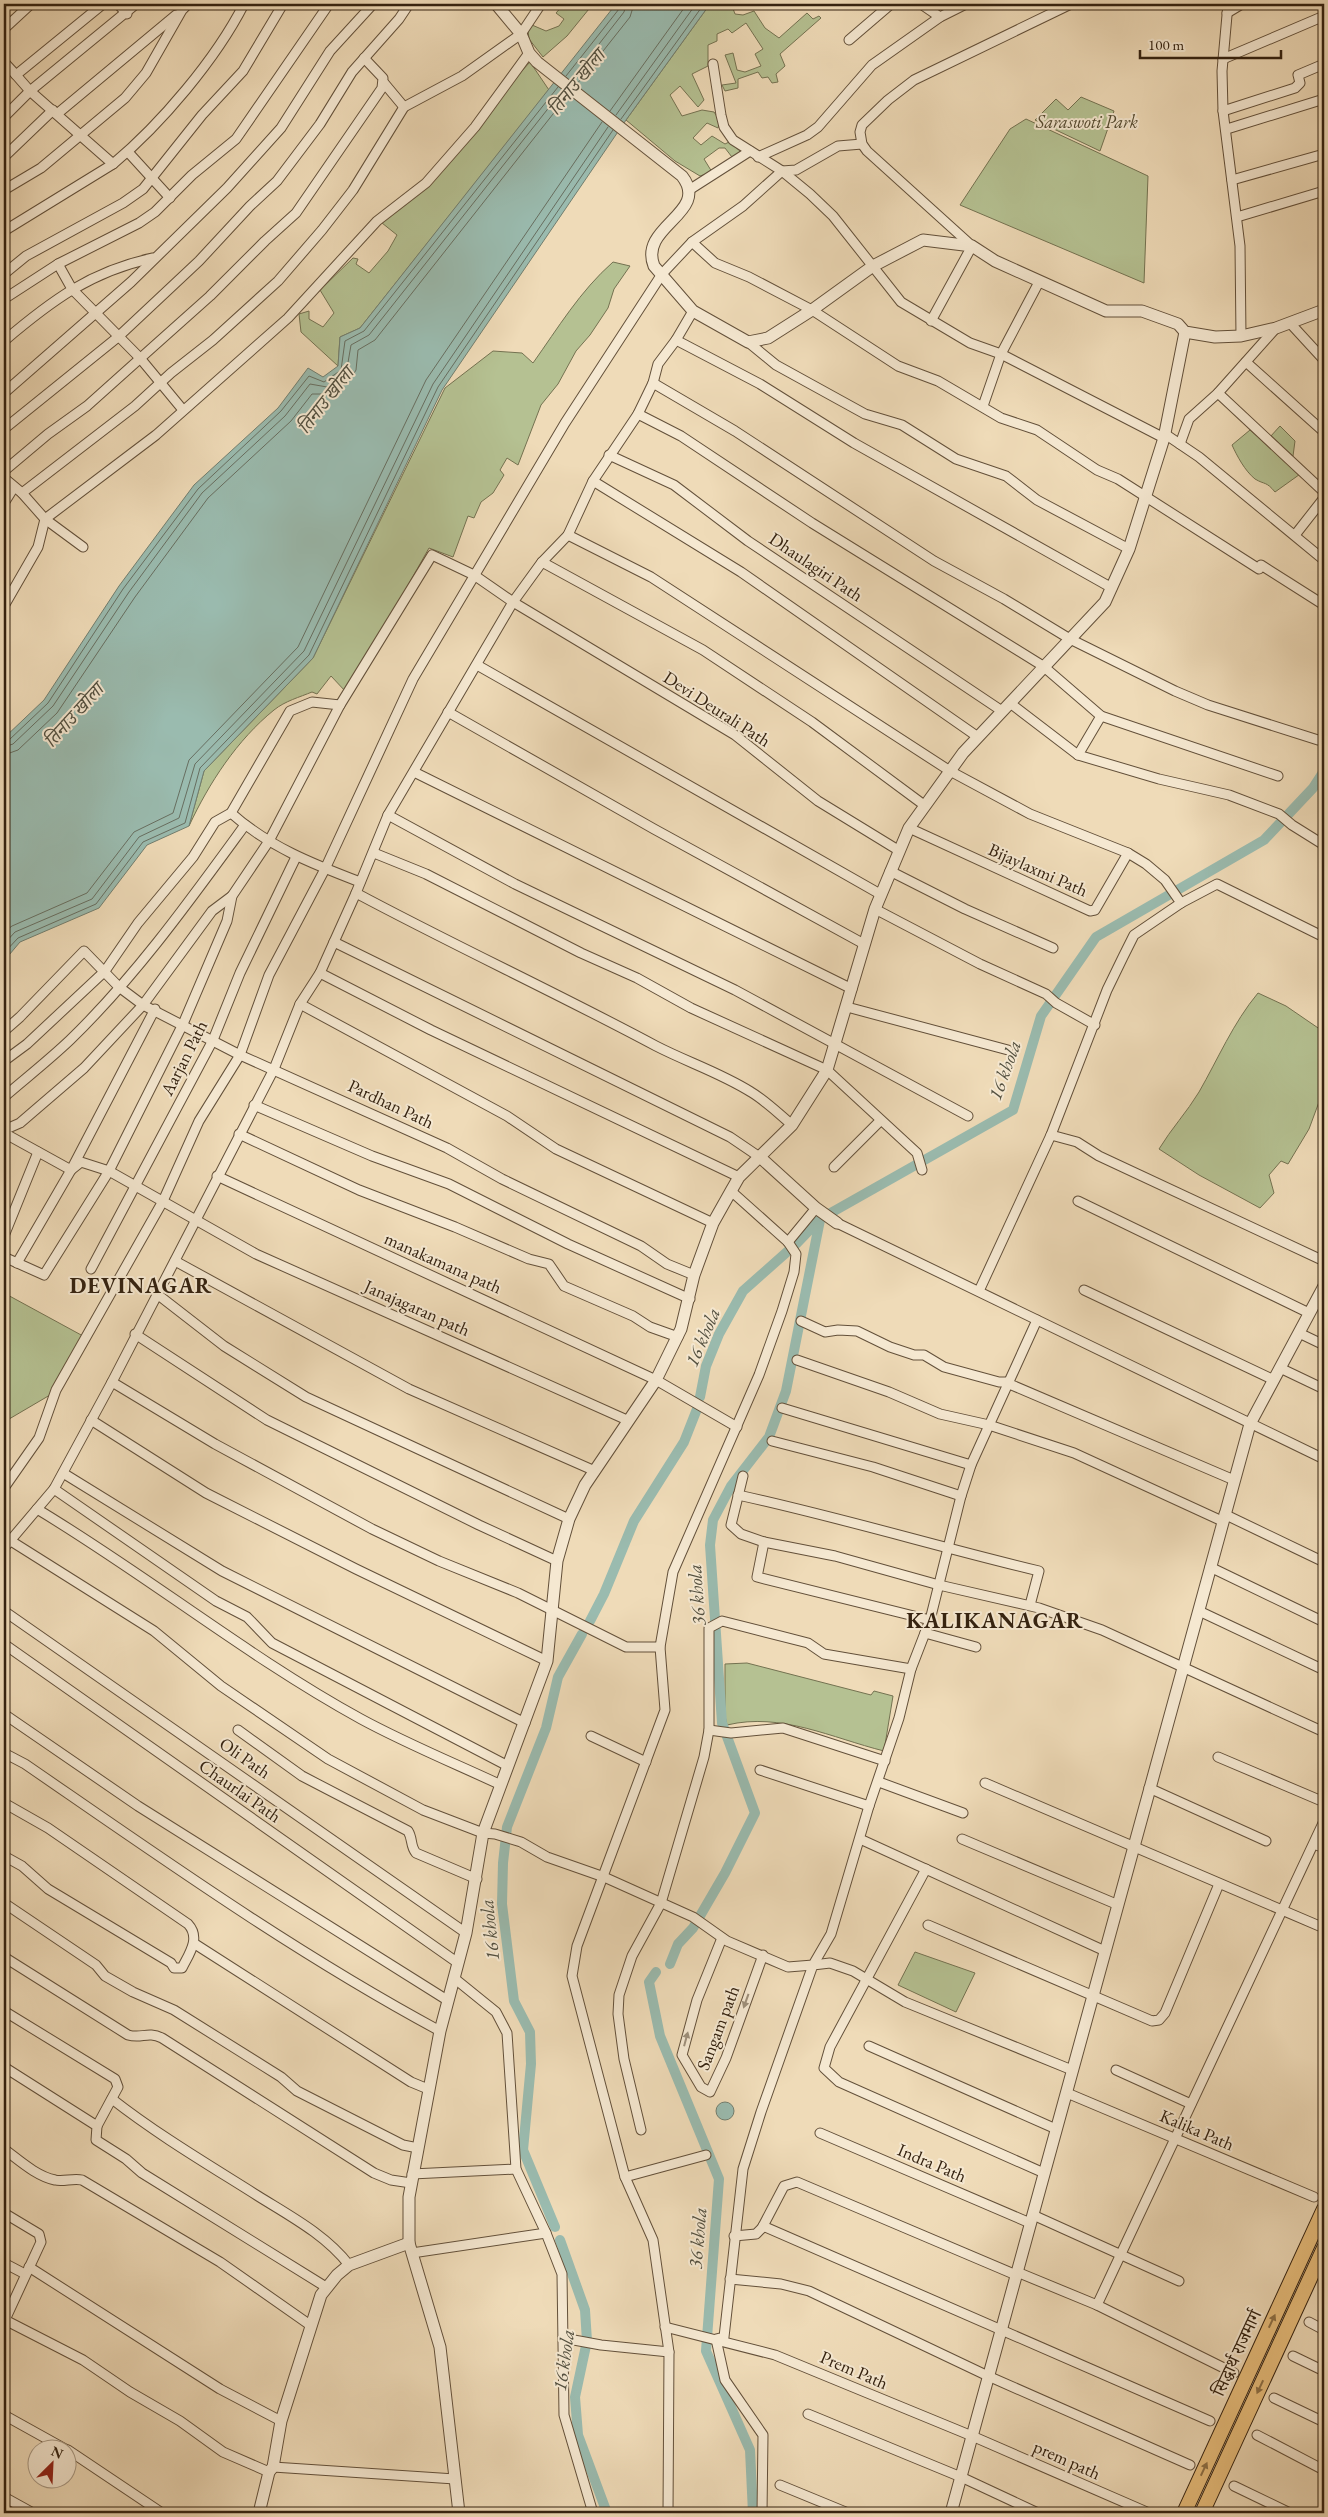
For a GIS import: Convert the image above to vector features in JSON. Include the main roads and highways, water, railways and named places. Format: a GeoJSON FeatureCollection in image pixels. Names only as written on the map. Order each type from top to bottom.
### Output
{"type":"FeatureCollection","features":[{"type":"Feature","properties":{"kind":"highway","name":"सिद्धार्थ राजमार्ग"},"geometry":{"type":"LineString","coordinates":[[1184,2513],[1324,2209]]}},
{"type":"Feature","properties":{"kind":"highway","name":"सिद्धार्थ राजमार्ग"},"geometry":{"type":"LineString","coordinates":[[1202,2513],[1324,2248]]}},
{"type":"Feature","properties":{"kind":"water","name":"तिनाउ खोला"},"geometry":{"type":"Polygon","coordinates":[[[616,4],[710,4],[626,120],[442,390],[313,658],[204,771],[189,826],[147,845],[99,908],[20,942],[4,961],[4,738],[44,700],[119,586],[194,485],[278,408],[308,368],[323,377],[338,366],[340,337],[360,328],[616,4]]]}},
{"type":"Feature","properties":{"kind":"water"},"geometry":{"type":"Polygon","coordinates":[[[725,2102],[731,2105],[734,2111],[731,2117],[725,2120],[719,2117],[716,2111],[719,2105],[725,2102]]]}},
{"type":"Feature","properties":{"kind":"waterway","name":"16 khola"},"geometry":{"type":"LineString","coordinates":[[700,1397],[706,1366],[719,1334],[743,1291],[797,1243],[820,1219],[1013,1110],[1041,1016],[1096,937],[1264,840],[1313,788],[1324,771]]}},
{"type":"Feature","properties":{"kind":"waterway","name":"36 khola"},"geometry":{"type":"LineString","coordinates":[[670,1964],[678,1944],[693,1928],[725,1873],[755,1813],[722,1723],[710,1545],[713,1520],[731,1486],[769,1437],[786,1391],[820,1220]]}},
{"type":"Feature","properties":{"kind":"waterway","name":"16 khola"},"geometry":{"type":"LineString","coordinates":[[590,1621],[604,1594],[634,1521],[684,1442],[697,1409]]}},
{"type":"Feature","properties":{"kind":"waterway","name":"16 khola"},"geometry":{"type":"LineString","coordinates":[[555,2227],[523,2150],[531,2064],[530,2032],[514,2001],[502,1904],[503,1863],[507,1827],[546,1728],[558,1677],[582,1634]]}},
{"type":"Feature","properties":{"kind":"waterway","name":"36 khola"},"geometry":{"type":"LineString","coordinates":[[656,1972],[649,1982],[660,2036],[719,2179],[706,2351],[750,2450],[753,2513]]}},
{"type":"Feature","properties":{"kind":"waterway","name":"16 khola"},"geometry":{"type":"LineString","coordinates":[[560,2240],[585,2310],[587,2341],[575,2397],[578,2435],[607,2513]]}},
{"type":"Feature","properties":{"kind":"district","name":"DEVINAGAR"},"geometry":{"type":"Point","coordinates":[141,1285]}},
{"type":"Feature","properties":{"kind":"district","name":"KALIKANAGAR"},"geometry":{"type":"Point","coordinates":[995,1620]}},
{"type":"Feature","properties":{"kind":"park label","name":"Saraswoti Park"},"geometry":{"type":"Point","coordinates":[1087,122]}}]}
